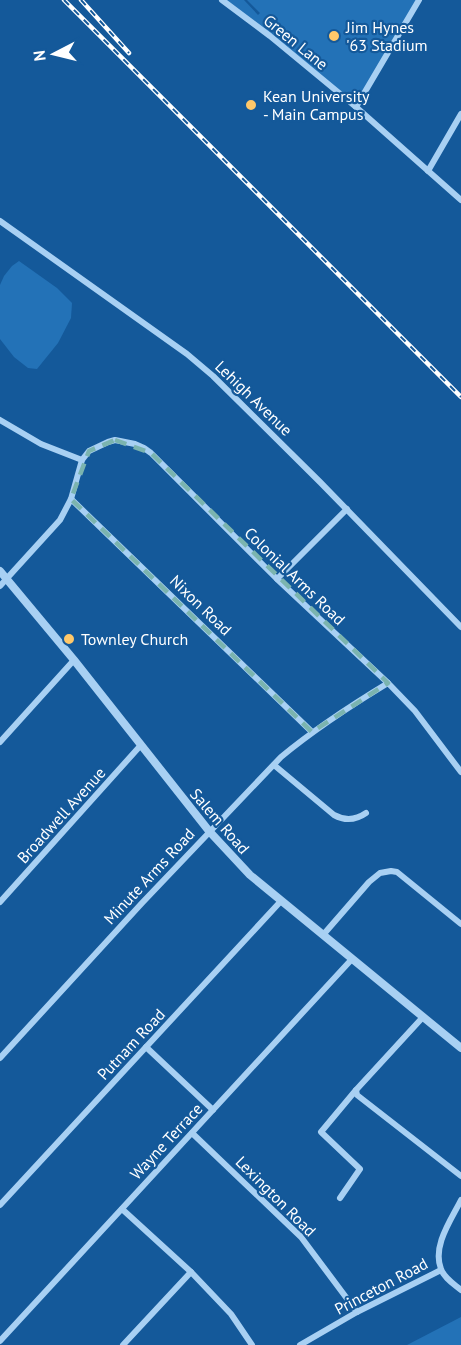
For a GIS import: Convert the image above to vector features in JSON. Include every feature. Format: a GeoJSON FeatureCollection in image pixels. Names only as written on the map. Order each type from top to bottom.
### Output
{"type":"FeatureCollection","features":[{"type":"Feature","properties":{"kind":"street","name":"Green Lane"},"geometry":{"type":"LineString","coordinates":[[222,0],[270,36],[356,107],[461,200]]}},
{"type":"Feature","properties":{"kind":"street"},"geometry":{"type":"LineString","coordinates":[[356,107],[419,0]]}},
{"type":"Feature","properties":{"kind":"street"},"geometry":{"type":"LineString","coordinates":[[428,171],[461,114]]}},
{"type":"Feature","properties":{"kind":"street","name":"Lehigh Avenue"},"geometry":{"type":"LineString","coordinates":[[0,221],[187,354],[223,386],[347,509],[461,627]]}},
{"type":"Feature","properties":{"kind":"street"},"geometry":{"type":"LineString","coordinates":[[0,420],[41,444],[82,460],[71,499],[60,520],[0,586]]}},
{"type":"Feature","properties":{"kind":"street","name":"Colonial Arms Road"},"geometry":{"type":"LineString","coordinates":[[82,460],[89,451],[115,440],[135,444],[151,453],[277,579],[415,711],[461,772]]}},
{"type":"Feature","properties":{"kind":"street","name":"Nixon Road"},"geometry":{"type":"LineString","coordinates":[[71,499],[312,732]]}},
{"type":"Feature","properties":{"kind":"street"},"geometry":{"type":"LineString","coordinates":[[277,579],[347,509]]}},
{"type":"Feature","properties":{"kind":"street","name":"Salem Road"},"geometry":{"type":"LineString","coordinates":[[0,571],[74,660],[209,831],[250,875],[461,1048]]}},
{"type":"Feature","properties":{"kind":"street"},"geometry":{"type":"LineString","coordinates":[[0,742],[74,660]]}},
{"type":"Feature","properties":{"kind":"street","name":"Minute Arms Road"},"geometry":{"type":"LineString","coordinates":[[0,1058],[209,831],[282,757],[340,712],[388,684]]}},
{"type":"Feature","properties":{"kind":"street","name":"Broadwell Avenue"},"geometry":{"type":"LineString","coordinates":[[0,902],[141,745]]}},
{"type":"Feature","properties":{"kind":"street"},"geometry":{"type":"LineString","coordinates":[[274,765],[334,815],[342,819],[360,817],[366,813]]}},
{"type":"Feature","properties":{"kind":"street"},"geometry":{"type":"LineString","coordinates":[[323,936],[369,882],[380,873],[391,871],[397,872],[461,924]]}},
{"type":"Feature","properties":{"kind":"street","name":"Putnam Road"},"geometry":{"type":"LineString","coordinates":[[0,1205],[281,901]]}},
{"type":"Feature","properties":{"kind":"street","name":"Wayne Terrace"},"geometry":{"type":"LineString","coordinates":[[0,1341],[352,959]]}},
{"type":"Feature","properties":{"kind":"street"},"geometry":{"type":"LineString","coordinates":[[340,1198],[360,1169],[321,1132],[423,1017]]}},
{"type":"Feature","properties":{"kind":"street"},"geometry":{"type":"LineString","coordinates":[[146,1047],[213,1110]]}},
{"type":"Feature","properties":{"kind":"street"},"geometry":{"type":"LineString","coordinates":[[356,1090],[357,1095],[461,1176]]}},
{"type":"Feature","properties":{"kind":"street","name":"Lexington Road"},"geometry":{"type":"LineString","coordinates":[[192,1133],[301,1237],[357,1312]]}},
{"type":"Feature","properties":{"kind":"street","name":"Princeton Road"},"geometry":{"type":"LineString","coordinates":[[300,1345],[357,1312],[441,1270],[439,1256],[441,1240],[461,1200]]}},
{"type":"Feature","properties":{"kind":"street"},"geometry":{"type":"LineString","coordinates":[[122,1209],[191,1272],[231,1314],[252,1345]]}},
{"type":"Feature","properties":{"kind":"street"},"geometry":{"type":"LineString","coordinates":[[441,1270],[461,1290]]}},
{"type":"Feature","properties":{"kind":"street"},"geometry":{"type":"LineString","coordinates":[[123,1345],[191,1272]]}},
{"type":"Feature","properties":{"kind":"highlighted area"},"geometry":{"type":"Polygon","coordinates":[[[115,440],[151,453],[388,683],[312,732],[71,499],[89,451],[115,440]]]}},
{"type":"Feature","properties":{"kind":"shaded area"},"geometry":{"type":"Polygon","coordinates":[[[220,0],[244,0],[258,15],[260,13],[247,0],[419,0],[356,107],[220,0]]]}},
{"type":"Feature","properties":{"kind":"shaded area"},"geometry":{"type":"Polygon","coordinates":[[[19,261],[57,288],[72,303],[71,318],[58,343],[37,369],[28,368],[14,357],[0,339],[0,285],[4,276],[19,261]]]}},
{"type":"Feature","properties":{"kind":"shaded area"},"geometry":{"type":"Polygon","coordinates":[[[461,1317],[461,1345],[407,1345],[461,1317]]]}},
{"type":"Feature","properties":{"kind":"railway"},"geometry":{"type":"LineString","coordinates":[[64,0],[461,397]]}},
{"type":"Feature","properties":{"kind":"railway"},"geometry":{"type":"LineString","coordinates":[[81,0],[129,53]]}},
{"type":"Feature","properties":{"kind":"place","name":"Jim Hynes '63 Stadium"},"geometry":{"type":"Point","coordinates":[334,36]}},
{"type":"Feature","properties":{"kind":"place","name":"Kean University - Main Campus"},"geometry":{"type":"Point","coordinates":[251,105]}},
{"type":"Feature","properties":{"kind":"place","name":"Townley Church"},"geometry":{"type":"Point","coordinates":[69,639]}}]}
